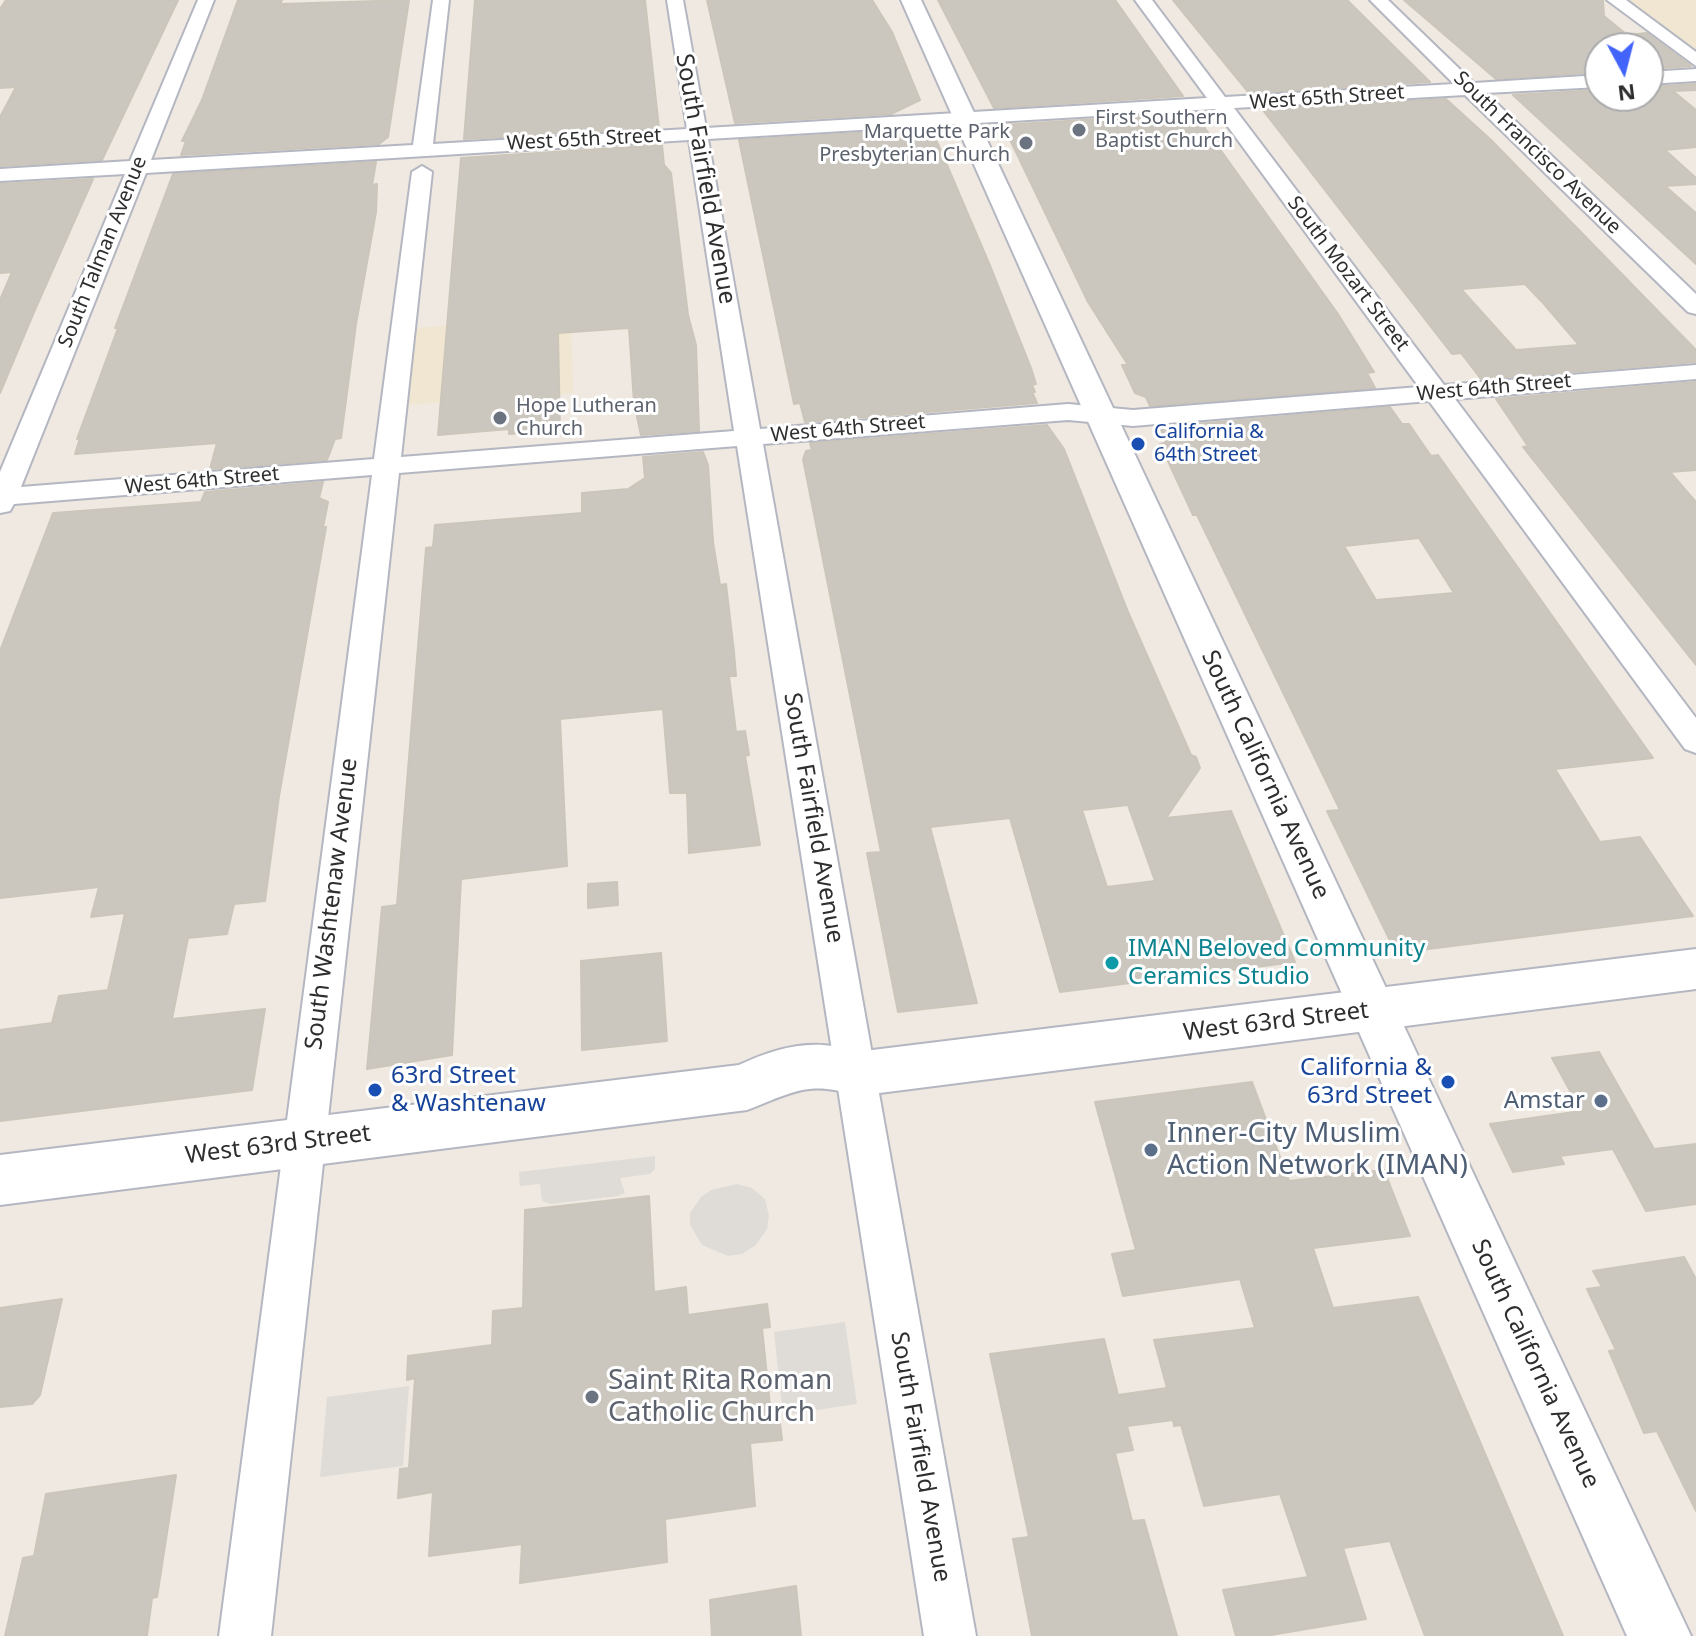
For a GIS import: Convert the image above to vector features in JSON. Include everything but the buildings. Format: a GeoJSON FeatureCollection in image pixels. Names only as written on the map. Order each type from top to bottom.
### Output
{"type":"FeatureCollection","features":[{"type":"Feature","properties":{"kind":"main road","name":"West 63rd Street"},"geometry":{"type":"LineString","coordinates":[[0,1180],[747,1087],[776,1101],[842,1092],[856,1074],[1696,969]]}},
{"type":"Feature","properties":{"kind":"street","name":"South Talman Avenue"},"geometry":{"type":"LineString","coordinates":[[1,500],[206,0]]}},
{"type":"Feature","properties":{"kind":"street","name":"South Washtenaw Avenue"},"geometry":{"type":"LineString","coordinates":[[245,1636],[441,0]]}},
{"type":"Feature","properties":{"kind":"street","name":"South Fairfield Avenue"},"geometry":{"type":"LineString","coordinates":[[675,0],[950,1636]]}},
{"type":"Feature","properties":{"kind":"street","name":"South California Avenue"},"geometry":{"type":"LineString","coordinates":[[911,0],[1659,1636]]}},
{"type":"Feature","properties":{"kind":"street","name":"South Mozart Street"},"geometry":{"type":"LineString","coordinates":[[1143,0],[1696,741]]}},
{"type":"Feature","properties":{"kind":"street","name":"South Francisco Avenue"},"geometry":{"type":"LineString","coordinates":[[1378,0],[1696,307]]}},
{"type":"Feature","properties":{"kind":"street"},"geometry":{"type":"LineString","coordinates":[[1615,0],[1696,61]]}},
{"type":"Feature","properties":{"kind":"street"},"geometry":{"type":"LineString","coordinates":[[1664,77],[1696,75]]}},
{"type":"Feature","properties":{"kind":"street","name":"West 65th Street"},"geometry":{"type":"LineString","coordinates":[[0,175],[138,166],[422,160],[697,133],[1584,82]]}},
{"type":"Feature","properties":{"kind":"street","name":"West 64th Street"},"geometry":{"type":"LineString","coordinates":[[1,500],[1068,412],[1133,418],[1696,372]]}},
{"type":"Feature","properties":{"kind":"shaded area"},"geometry":{"type":"Polygon","coordinates":[[[1624,0],[1696,0],[1696,54],[1624,0]]]}},
{"type":"Feature","properties":{"kind":"shaded area"},"geometry":{"type":"Polygon","coordinates":[[[571,317],[573,393],[406,405],[416,328],[571,317]]]}},
{"type":"Feature","properties":{"kind":"shaded area"},"geometry":{"type":"Polygon","coordinates":[[[655,1156],[655,1169],[650,1174],[620,1178],[625,1193],[618,1196],[551,1204],[542,1201],[540,1184],[520,1186],[519,1172],[655,1156]]]}},
{"type":"Feature","properties":{"kind":"shaded area"},"geometry":{"type":"Polygon","coordinates":[[[737,1184],[752,1188],[765,1199],[769,1216],[767,1229],[756,1245],[742,1254],[728,1256],[702,1245],[690,1225],[690,1213],[701,1197],[711,1190],[737,1184]]]}},
{"type":"Feature","properties":{"kind":"shaded area"},"geometry":{"type":"Polygon","coordinates":[[[845,1322],[857,1404],[783,1415],[774,1332],[845,1322]]]}},
{"type":"Feature","properties":{"kind":"shaded area"},"geometry":{"type":"Polygon","coordinates":[[[409,1386],[403,1466],[320,1477],[327,1397],[409,1386]]]}},
{"type":"Feature","properties":{"kind":"place","name":"First Southern Baptist Church"},"geometry":{"type":"Point","coordinates":[1079,130]}},
{"type":"Feature","properties":{"kind":"place","name":"Marquette Park Presbyterian Church"},"geometry":{"type":"Point","coordinates":[1026,143]}},
{"type":"Feature","properties":{"kind":"place","name":"Hope Lutheran Church"},"geometry":{"type":"Point","coordinates":[500,418]}},
{"type":"Feature","properties":{"kind":"place","name":"California & 64th Street"},"geometry":{"type":"Point","coordinates":[1138,444]}},
{"type":"Feature","properties":{"kind":"place","name":"IMAN Beloved Community Ceramics Studio"},"geometry":{"type":"Point","coordinates":[1112,963]}},
{"type":"Feature","properties":{"kind":"place","name":"California & 63rd Street"},"geometry":{"type":"Point","coordinates":[1448,1082]}},
{"type":"Feature","properties":{"kind":"place","name":"63rd Street & Washtenaw"},"geometry":{"type":"Point","coordinates":[375,1090]}},
{"type":"Feature","properties":{"kind":"place","name":"Amstar"},"geometry":{"type":"Point","coordinates":[1601,1101]}},
{"type":"Feature","properties":{"kind":"place","name":"Inner-City Muslim Action Network (IMAN)"},"geometry":{"type":"Point","coordinates":[1151,1150]}},
{"type":"Feature","properties":{"kind":"place","name":"Saint Rita Roman Catholic Church"},"geometry":{"type":"Point","coordinates":[592,1397]}}]}
